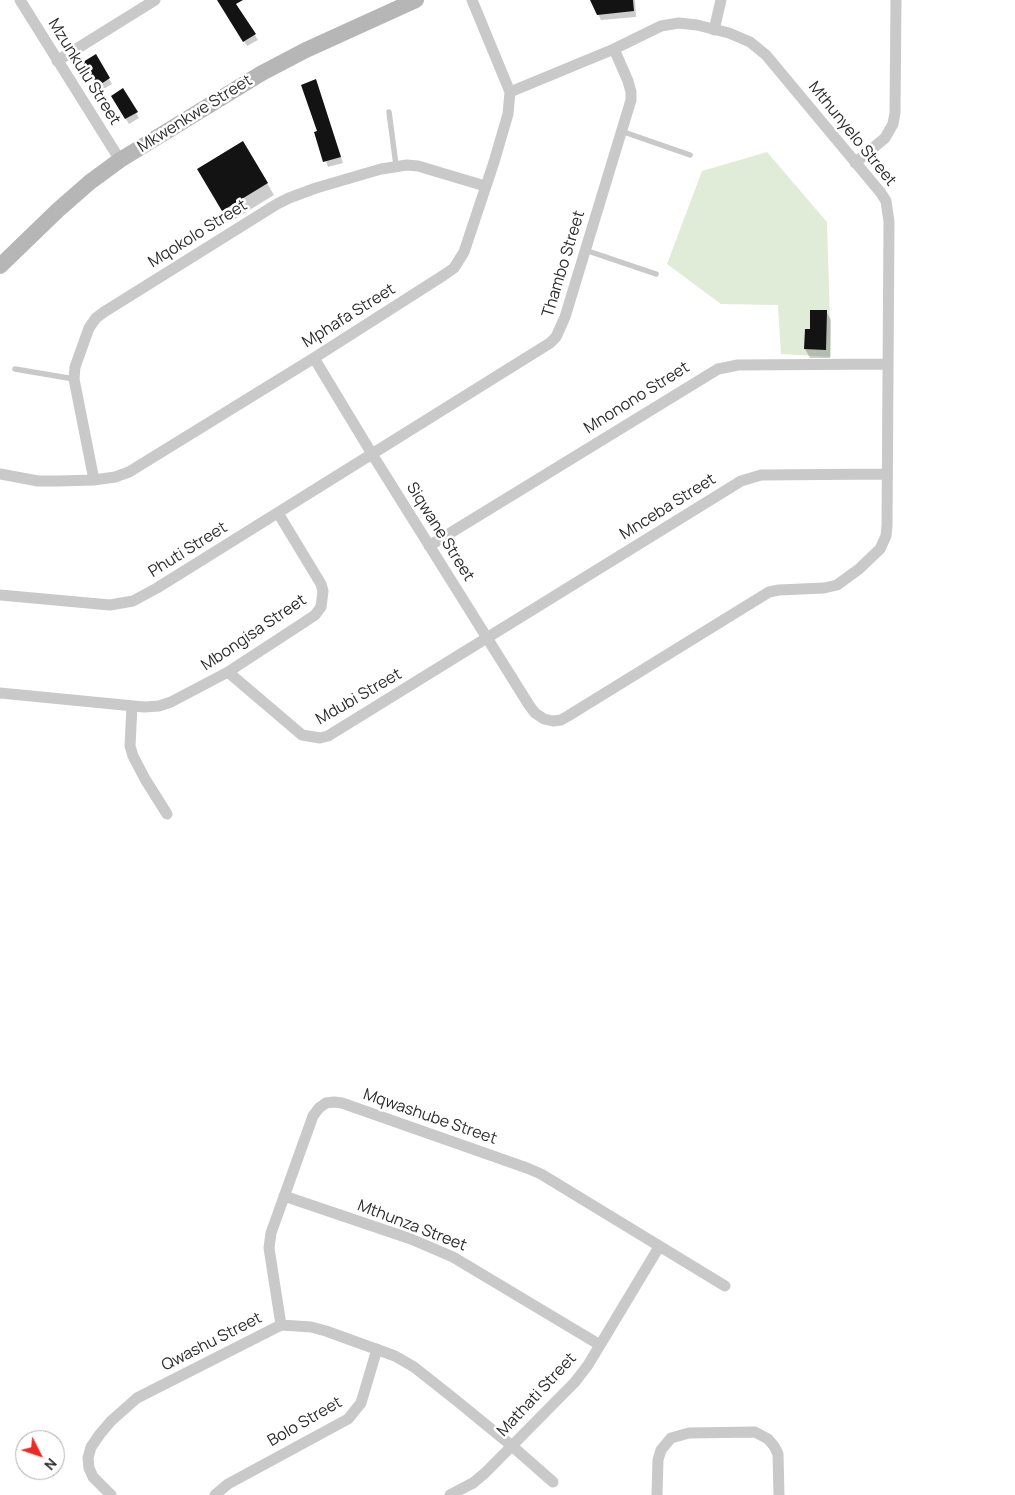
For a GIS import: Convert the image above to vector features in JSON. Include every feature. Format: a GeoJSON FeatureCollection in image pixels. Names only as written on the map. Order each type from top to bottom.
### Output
{"type":"FeatureCollection","features":[{"type":"Feature","properties":{"kind":"street","name":"Mzunkulu Street"},"geometry":{"type":"LineString","coordinates":[[20,0],[120,160]]}},
{"type":"Feature","properties":{"kind":"street"},"geometry":{"type":"LineString","coordinates":[[57,61],[155,0]]}},
{"type":"Feature","properties":{"kind":"street","name":"Mkwenkwe Street"},"geometry":{"type":"LineString","coordinates":[[0,266],[58,210],[90,182],[120,160],[262,73],[306,50],[416,0]]}},
{"type":"Feature","properties":{"kind":"street"},"geometry":{"type":"LineString","coordinates":[[472,0],[510,92]]}},
{"type":"Feature","properties":{"kind":"street"},"geometry":{"type":"LineString","coordinates":[[714,30],[721,0]]}},
{"type":"Feature","properties":{"kind":"street"},"geometry":{"type":"LineString","coordinates":[[855,163],[885,138],[893,124],[895,113],[896,0]]}},
{"type":"Feature","properties":{"kind":"street","name":"Mthunyelo Street"},"geometry":{"type":"LineString","coordinates":[[510,92],[614,49],[668,24],[697,25],[738,36],[759,48],[881,194],[886,201],[888,210],[887,526],[886,536],[880,549],[859,569],[837,585],[824,588],[769,592],[561,720],[544,719]]}},
{"type":"Feature","properties":{"kind":"street","name":"Thambo Street"},"geometry":{"type":"LineString","coordinates":[[372,454],[550,343],[561,328],[631,100],[631,92],[614,49]]}},
{"type":"Feature","properties":{"kind":"street","name":"Mphafa Street"},"geometry":{"type":"LineString","coordinates":[[0,474],[38,481],[94,480],[115,477],[144,464],[454,268],[464,252],[504,129],[510,92]]}},
{"type":"Feature","properties":{"kind":"street","name":"Mqokolo Street"},"geometry":{"type":"LineString","coordinates":[[94,480],[74,379],[75,367],[89,328],[96,318],[289,198],[316,188],[396,166],[418,166],[485,186]]}},
{"type":"Feature","properties":{"kind":"street","name":"Siqwane Street"},"geometry":{"type":"LineString","coordinates":[[314,358],[529,705],[544,719]]}},
{"type":"Feature","properties":{"kind":"street","name":"Mnonono Street"},"geometry":{"type":"LineString","coordinates":[[430,546],[718,368],[738,365],[888,364]]}},
{"type":"Feature","properties":{"kind":"street","name":"Phuti Street"},"geometry":{"type":"LineString","coordinates":[[0,595],[110,605],[133,601],[278,514],[372,454]]}},
{"type":"Feature","properties":{"kind":"street","name":"Mnceba Street"},"geometry":{"type":"LineString","coordinates":[[488,638],[730,488],[753,476],[887,474]]}},
{"type":"Feature","properties":{"kind":"street","name":"Mbongisa Street"},"geometry":{"type":"LineString","coordinates":[[0,693],[144,707],[159,706],[171,702],[228,672],[315,615],[321,607],[323,591],[321,584],[278,514]]}},
{"type":"Feature","properties":{"kind":"street","name":"Mdubi Street"},"geometry":{"type":"LineString","coordinates":[[228,672],[295,730],[302,735],[320,738],[339,731],[488,638]]}},
{"type":"Feature","properties":{"kind":"street"},"geometry":{"type":"LineString","coordinates":[[132,706],[130,746],[133,756],[144,779],[167,814]]}},
{"type":"Feature","properties":{"kind":"street","name":"Mqwashube Street"},"geometry":{"type":"LineString","coordinates":[[281,1325],[269,1248],[271,1233],[313,1116],[326,1103],[334,1102],[342,1103],[527,1168],[554,1181],[725,1286]]}},
{"type":"Feature","properties":{"kind":"street","name":"Mthunza Street"},"geometry":{"type":"LineString","coordinates":[[284,1196],[411,1239],[453,1257],[600,1345]]}},
{"type":"Feature","properties":{"kind":"street","name":"Mathati Street"},"geometry":{"type":"LineString","coordinates":[[450,1495],[473,1483],[485,1473],[575,1382],[600,1345],[659,1247]]}},
{"type":"Feature","properties":{"kind":"street","name":"Qwashu Street"},"geometry":{"type":"LineString","coordinates":[[111,1495],[93,1477],[89,1468],[88,1458],[91,1448],[111,1421],[138,1398],[281,1325],[311,1327],[326,1331],[395,1356],[414,1367],[512,1446],[553,1482]]}},
{"type":"Feature","properties":{"kind":"street","name":"Bolo Street"},"geometry":{"type":"LineString","coordinates":[[215,1495],[236,1479],[348,1420],[361,1403],[377,1350]]}},
{"type":"Feature","properties":{"kind":"street"},"geometry":{"type":"LineString","coordinates":[[657,1495],[658,1460],[661,1450],[672,1438],[689,1433],[745,1432],[755,1432],[762,1435],[774,1446],[778,1454],[779,1495]]}},
{"type":"Feature","properties":{"kind":"lane"},"geometry":{"type":"LineString","coordinates":[[389,112],[396,166]]}},
{"type":"Feature","properties":{"kind":"lane"},"geometry":{"type":"LineString","coordinates":[[621,132],[690,155]]}},
{"type":"Feature","properties":{"kind":"lane"},"geometry":{"type":"LineString","coordinates":[[585,250],[656,274]]}},
{"type":"Feature","properties":{"kind":"lane"},"geometry":{"type":"LineString","coordinates":[[15,369],[74,379]]}},
{"type":"Feature","properties":{"kind":"green space"},"geometry":{"type":"Polygon","coordinates":[[[767,152],[827,222],[831,357],[781,354],[778,305],[721,304],[667,264],[702,171],[767,152]]]}},
{"type":"Feature","properties":{"kind":"building"},"geometry":{"type":"Polygon","coordinates":[[[217,0],[243,0],[236,4],[256,34],[243,42],[217,0]]]}},
{"type":"Feature","properties":{"kind":"building"},"geometry":{"type":"Polygon","coordinates":[[[590,0],[633,0],[634,11],[597,15],[590,0]]]}},
{"type":"Feature","properties":{"kind":"building"},"geometry":{"type":"Polygon","coordinates":[[[96,54],[110,78],[98,86],[83,62],[96,54]]]}},
{"type":"Feature","properties":{"kind":"building"},"geometry":{"type":"Polygon","coordinates":[[[316,79],[341,157],[323,162],[314,132],[317,131],[301,85],[316,79]]]}},
{"type":"Feature","properties":{"kind":"building"},"geometry":{"type":"Polygon","coordinates":[[[123,88],[138,112],[125,119],[111,96],[123,88]]]}},
{"type":"Feature","properties":{"kind":"building"},"geometry":{"type":"Polygon","coordinates":[[[243,141],[268,183],[222,211],[197,169],[243,141]]]}},
{"type":"Feature","properties":{"kind":"building"},"geometry":{"type":"Polygon","coordinates":[[[810,310],[827,310],[826,350],[804,349],[805,329],[810,329],[810,310]]]}}]}
